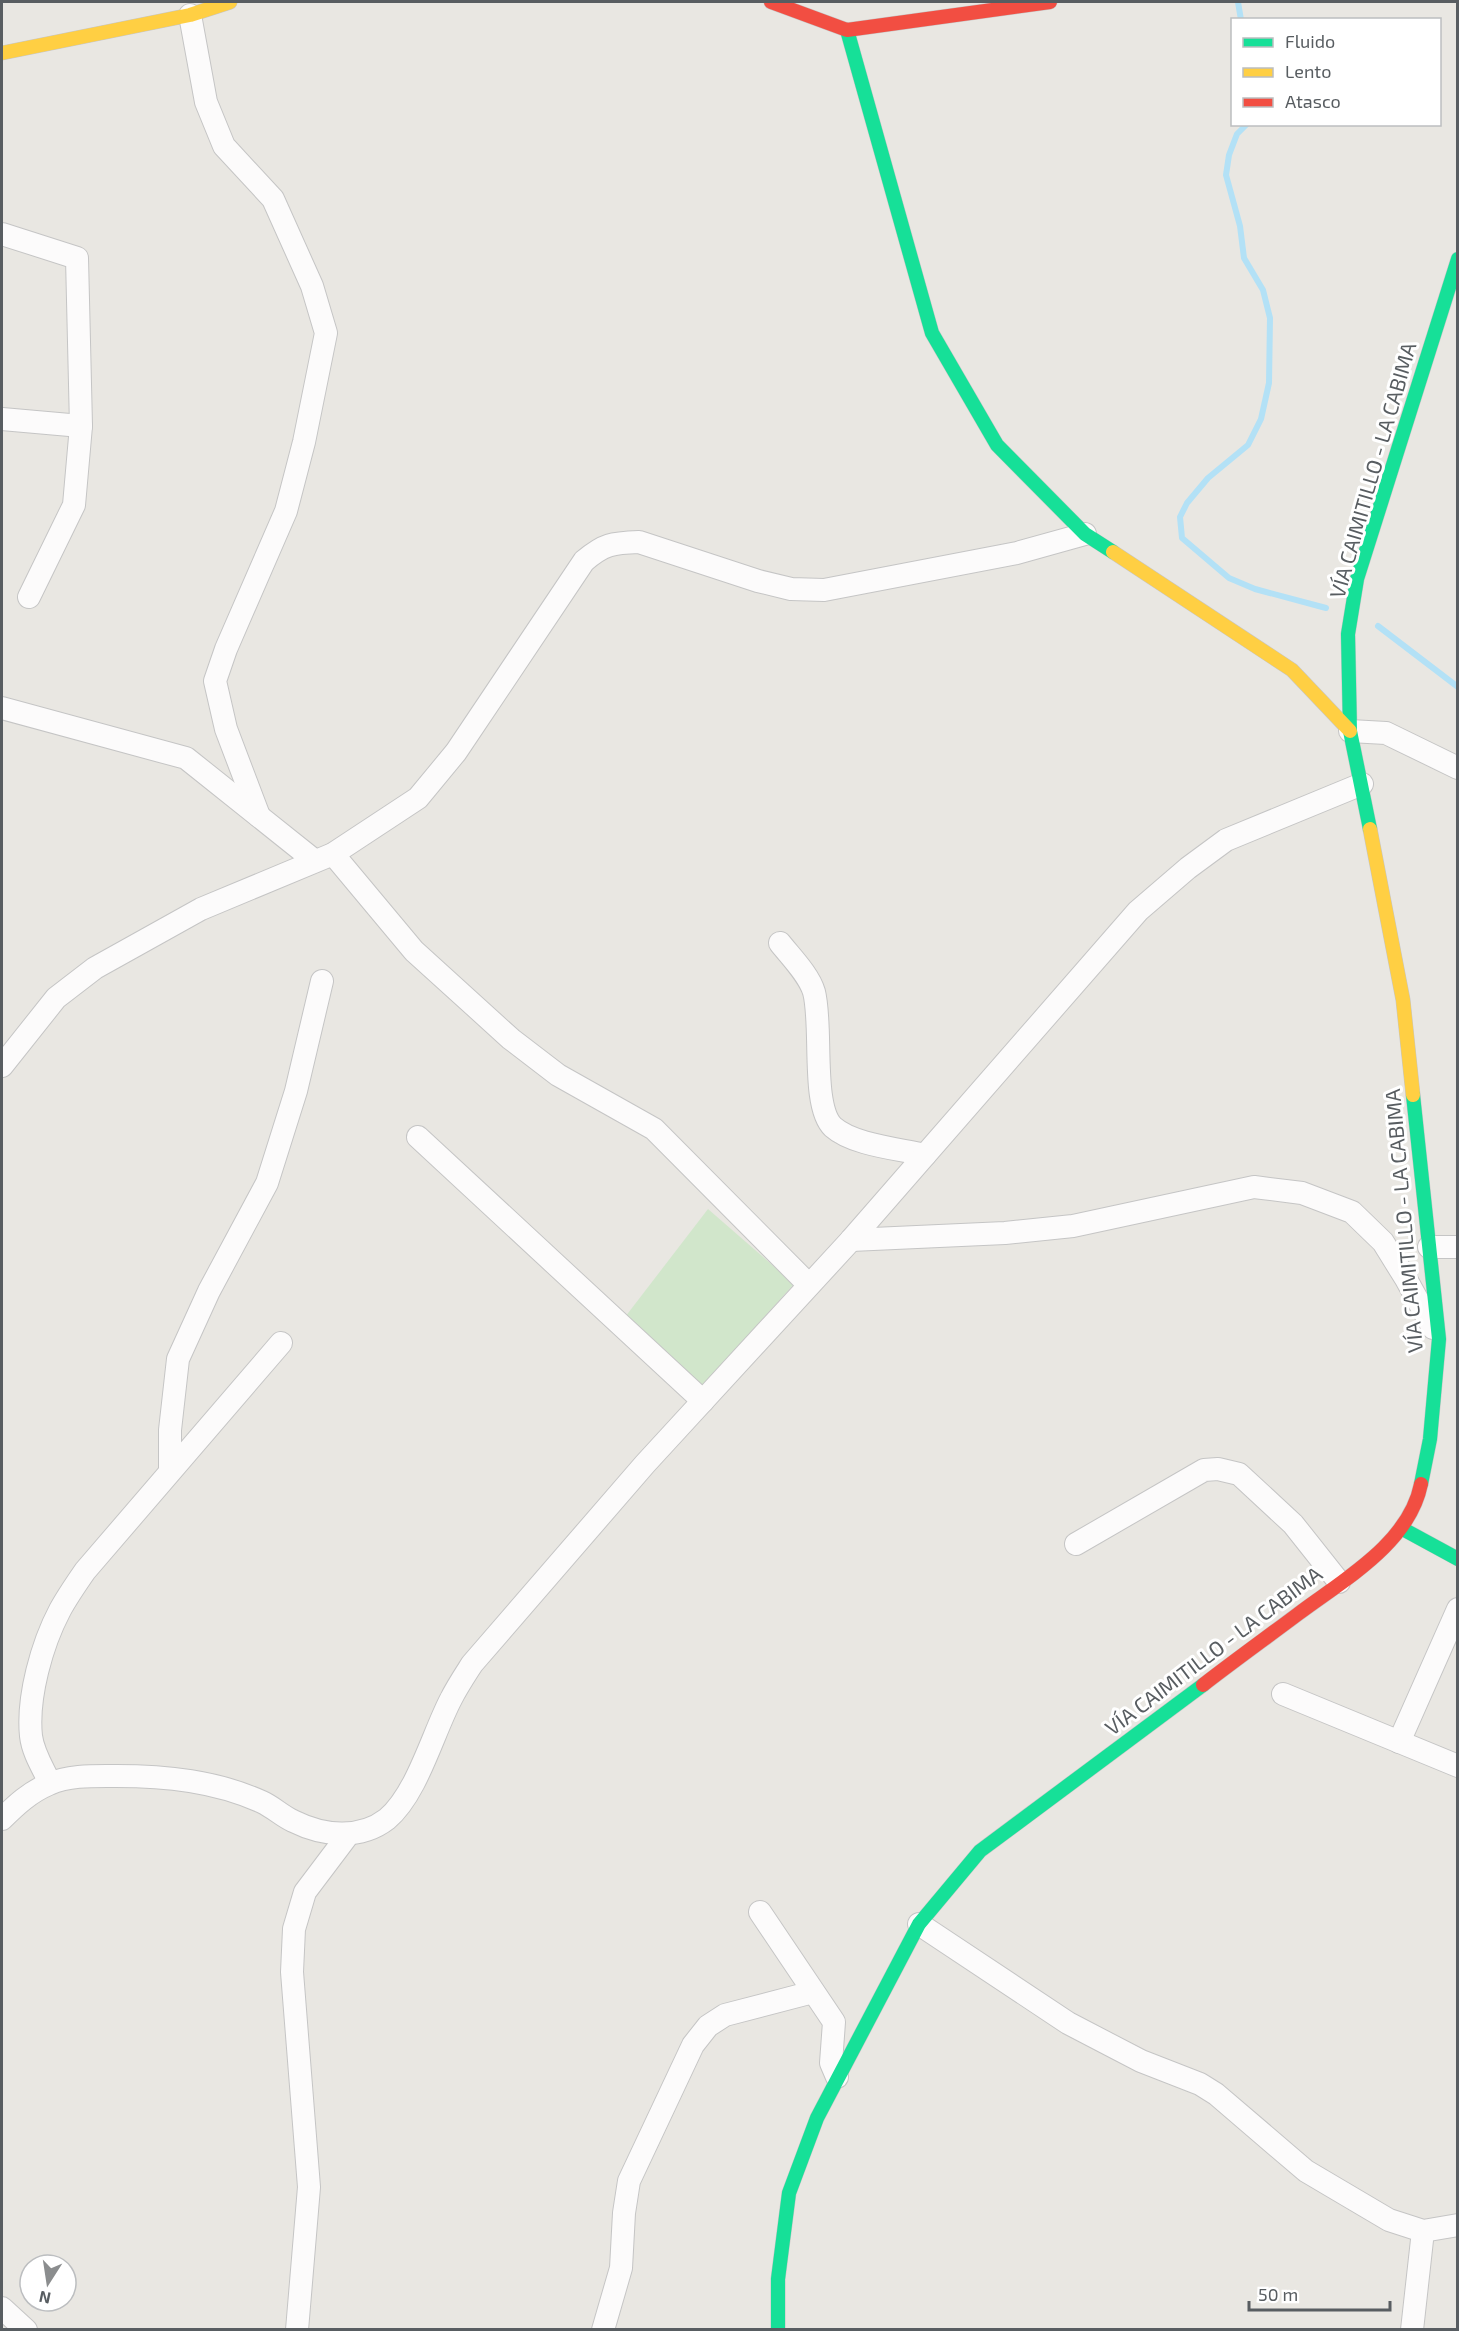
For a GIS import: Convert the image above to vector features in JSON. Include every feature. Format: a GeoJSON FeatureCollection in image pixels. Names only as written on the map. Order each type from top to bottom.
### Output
{"type":"FeatureCollection","features":[{"type":"Feature","properties":{"kind":"street"},"geometry":{"type":"LineString","coordinates":[[2,53],[189,15],[230,2]]}},
{"type":"Feature","properties":{"kind":"street"},"geometry":{"type":"LineString","coordinates":[[771,2],[847,30],[1050,2]]}},
{"type":"Feature","properties":{"kind":"street"},"geometry":{"type":"LineString","coordinates":[[189,15],[206,102],[224,146],[273,200],[312,286],[326,333],[304,442],[286,511],[226,649],[216,681],[226,729],[259,816]]}},
{"type":"Feature","properties":{"kind":"street"},"geometry":{"type":"LineString","coordinates":[[847,30],[932,333],[997,445],[1085,534],[1292,670],[1350,731],[1386,733],[1458,768]]}},
{"type":"Feature","properties":{"kind":"street"},"geometry":{"type":"LineString","coordinates":[[2,234],[76,258],[81,426],[74,505],[29,597]]}},
{"type":"Feature","properties":{"kind":"street","name":"VÍA CAIMITILLO - LA CABIMA"},"geometry":{"type":"LineString","coordinates":[[778,2330],[778,2279],[789,2193],[817,2118],[919,1924],[980,1851],[1373,1558],[1401,1528],[1419,1494],[1430,1439],[1439,1339],[1403,1000],[1350,731],[1344,654],[1357,579],[1458,259]]}},
{"type":"Feature","properties":{"kind":"street"},"geometry":{"type":"LineString","coordinates":[[2,419],[81,426]]}},
{"type":"Feature","properties":{"kind":"street"},"geometry":{"type":"LineString","coordinates":[[5,1054],[56,998],[95,968],[201,909],[324,857],[418,798],[456,752],[584,561],[600,548],[619,542],[639,542],[758,581],[791,589],[824,590],[1017,553],[1085,534]]}},
{"type":"Feature","properties":{"kind":"street"},"geometry":{"type":"LineString","coordinates":[[1292,670],[1315,669]]}},
{"type":"Feature","properties":{"kind":"street"},"geometry":{"type":"LineString","coordinates":[[2,708],[186,758],[259,816],[324,857],[414,951],[512,1039],[558,1075],[654,1129],[809,1285]]}},
{"type":"Feature","properties":{"kind":"street"},"geometry":{"type":"LineString","coordinates":[[2,1819],[23,1798],[50,1783],[88,1776],[173,1778],[215,1785],[263,1802],[294,1822],[348,1835],[373,1829],[390,1817],[425,1760],[450,1699],[472,1664],[638,1473],[851,1240],[1138,911],[1188,868],[1226,840],[1362,784]]}},
{"type":"Feature","properties":{"kind":"street"},"geometry":{"type":"LineString","coordinates":[[780,943],[813,990],[818,1017],[824,1114],[834,1128],[854,1139],[925,1155]]}},
{"type":"Feature","properties":{"kind":"street"},"geometry":{"type":"LineString","coordinates":[[170,1471],[170,1430],[178,1359],[209,1291],[267,1183],[296,1091],[322,981]]}},
{"type":"Feature","properties":{"kind":"street"},"geometry":{"type":"LineString","coordinates":[[418,1137],[703,1401]]}},
{"type":"Feature","properties":{"kind":"street"},"geometry":{"type":"LineString","coordinates":[[851,1240],[1005,1233],[1073,1226],[1254,1187],[1302,1193],[1352,1212],[1383,1242],[1439,1339]]}},
{"type":"Feature","properties":{"kind":"street"},"geometry":{"type":"LineString","coordinates":[[1429,1247],[1458,1247]]}},
{"type":"Feature","properties":{"kind":"street"},"geometry":{"type":"LineString","coordinates":[[50,1783],[35,1752],[31,1736],[32,1696],[44,1651],[59,1612],[85,1571],[281,1343]]}},
{"type":"Feature","properties":{"kind":"street"},"geometry":{"type":"LineString","coordinates":[[1076,1544],[1204,1470],[1218,1469],[1239,1474],[1293,1524],[1339,1582]]}},
{"type":"Feature","properties":{"kind":"street"},"geometry":{"type":"LineString","coordinates":[[1401,1528],[1458,1559]]}},
{"type":"Feature","properties":{"kind":"street"},"geometry":{"type":"LineString","coordinates":[[1399,1742],[1458,1609]]}},
{"type":"Feature","properties":{"kind":"street"},"geometry":{"type":"LineString","coordinates":[[1283,1694],[1458,1767]]}},
{"type":"Feature","properties":{"kind":"street"},"geometry":{"type":"LineString","coordinates":[[297,2330],[309,2187],[292,1972],[294,1929],[305,1892],[348,1835]]}},
{"type":"Feature","properties":{"kind":"street"},"geometry":{"type":"LineString","coordinates":[[760,1912],[834,2022],[831,2063],[837,2077]]}},
{"type":"Feature","properties":{"kind":"street"},"geometry":{"type":"LineString","coordinates":[[919,1924],[1068,2023],[1141,2061],[1200,2084],[1216,2094],[1306,2171],[1389,2220],[1423,2231],[1458,2225]]}},
{"type":"Feature","properties":{"kind":"street"},"geometry":{"type":"LineString","coordinates":[[603,2330],[621,2268],[624,2213],[629,2181],[693,2045],[708,2026],[725,2015],[813,1992]]}},
{"type":"Feature","properties":{"kind":"street"},"geometry":{"type":"LineString","coordinates":[[1412,2330],[1423,2231]]}},
{"type":"Feature","properties":{"kind":"street"},"geometry":{"type":"LineString","coordinates":[[2,2308],[26,2330]]}},
{"type":"Feature","properties":{"kind":"green space"},"geometry":{"type":"Polygon","coordinates":[[[708,1209],[794,1284],[699,1390],[622,1321],[708,1209]]]}},
{"type":"Feature","properties":{"kind":"waterway"},"geometry":{"type":"LineString","coordinates":[[1238,2],[1241,18]]}},
{"type":"Feature","properties":{"kind":"waterway"},"geometry":{"type":"LineString","coordinates":[[1245,126],[1237,134],[1229,155],[1226,175],[1240,226],[1244,258],[1263,290],[1270,318],[1269,383],[1261,419],[1248,445],[1208,478],[1187,503],[1180,517],[1182,538],[1229,578],[1255,589],[1326,608]]}},
{"type":"Feature","properties":{"kind":"waterway"},"geometry":{"type":"LineString","coordinates":[[1378,626],[1458,687]]}},
{"type":"Feature","properties":{"kind":"traffic: fast"},"geometry":{"type":"LineString","coordinates":[[847,30],[932,333],[997,445],[1085,534],[1113,552]]}},
{"type":"Feature","properties":{"kind":"traffic: fast"},"geometry":{"type":"LineString","coordinates":[[1370,829],[1350,731],[1348,634],[1357,579],[1458,259]]}},
{"type":"Feature","properties":{"kind":"traffic: fast"},"geometry":{"type":"LineString","coordinates":[[1413,1095],[1439,1339],[1430,1439],[1421,1484]]}},
{"type":"Feature","properties":{"kind":"traffic: fast"},"geometry":{"type":"LineString","coordinates":[[1401,1528],[1458,1559]]}},
{"type":"Feature","properties":{"kind":"traffic: fast"},"geometry":{"type":"LineString","coordinates":[[778,2330],[778,2279],[789,2193],[817,2118],[919,1924],[980,1851],[1203,1685]]}},
{"type":"Feature","properties":{"kind":"traffic: slow"},"geometry":{"type":"LineString","coordinates":[[2,53],[190,15],[230,2]]}},
{"type":"Feature","properties":{"kind":"traffic: slow"},"geometry":{"type":"LineString","coordinates":[[1113,552],[1292,670],[1350,731]]}},
{"type":"Feature","properties":{"kind":"traffic: slow"},"geometry":{"type":"LineString","coordinates":[[1370,829],[1403,1000],[1413,1095]]}},
{"type":"Feature","properties":{"kind":"traffic: jam"},"geometry":{"type":"LineString","coordinates":[[771,2],[847,30],[1050,2]]}},
{"type":"Feature","properties":{"kind":"traffic: jam"},"geometry":{"type":"LineString","coordinates":[[1203,1685],[1372,1559],[1403,1525],[1414,1505],[1421,1484]]}}]}
